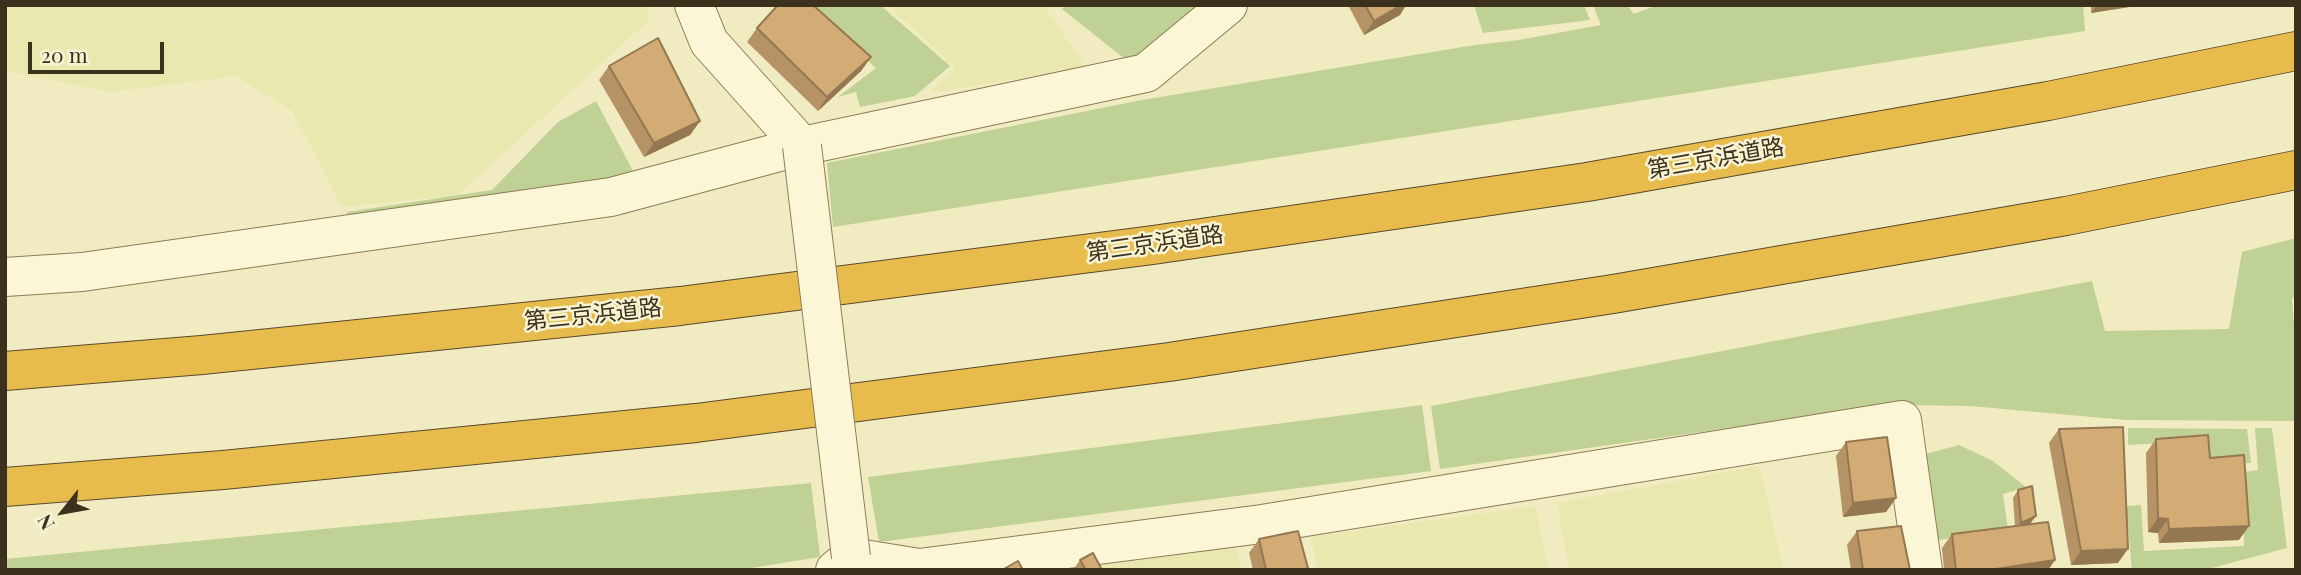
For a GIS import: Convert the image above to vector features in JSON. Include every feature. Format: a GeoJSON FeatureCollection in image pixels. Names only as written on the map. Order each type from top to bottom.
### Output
{"type":"FeatureCollection","features":[{"type":"Feature","properties":{"kind":"highway","name":"第三京浜道路"},"geometry":{"type":"LineString","coordinates":[[5,371],[202,355],[680,306],[1153,245],[1587,182],[2049,101],[2296,51]]}},
{"type":"Feature","properties":{"kind":"highway"},"geometry":{"type":"LineString","coordinates":[[5,487],[223,470],[696,422],[1170,362],[1613,294],[2066,216],[2296,170]]}},
{"type":"Feature","properties":{"kind":"street"},"geometry":{"type":"LineString","coordinates":[[694,5],[709,42],[802,146],[843,564],[920,569],[1262,524],[1902,420],[1923,570]]}},
{"type":"Feature","properties":{"kind":"street"},"geometry":{"type":"LineString","coordinates":[[5,277],[82,272],[611,197],[802,146],[1146,73],[1228,5]]}},
{"type":"Feature","properties":{"kind":"green space"},"geometry":{"type":"Polygon","coordinates":[[[5,5],[645,5],[650,19],[458,195],[342,207],[292,111],[236,76],[110,92],[5,71],[5,5]]]}},
{"type":"Feature","properties":{"kind":"green space"},"geometry":{"type":"Polygon","coordinates":[[[807,5],[880,5],[950,66],[915,96],[860,107],[856,92],[838,97],[876,68],[807,5]]]}},
{"type":"Feature","properties":{"kind":"green space"},"geometry":{"type":"Polygon","coordinates":[[[888,5],[1050,5],[1047,10],[1086,68],[929,93],[956,68],[888,5]]]}},
{"type":"Feature","properties":{"kind":"green space"},"geometry":{"type":"Polygon","coordinates":[[[1065,5],[1199,5],[1130,63],[1062,9],[1065,5]]]}},
{"type":"Feature","properties":{"kind":"green space"},"geometry":{"type":"Polygon","coordinates":[[[1474,5],[1584,5],[1590,20],[1483,33],[1474,5]]]}},
{"type":"Feature","properties":{"kind":"green space"},"geometry":{"type":"Polygon","coordinates":[[[1593,5],[1627,5],[1634,14],[1658,5],[2083,5],[2085,31],[833,227],[827,163],[1142,100],[1601,25],[1593,5]]]}},
{"type":"Feature","properties":{"kind":"green space"},"geometry":{"type":"Polygon","coordinates":[[[596,101],[634,173],[349,228],[347,212],[492,190],[558,122],[596,101]]]}},
{"type":"Feature","properties":{"kind":"green space"},"geometry":{"type":"Polygon","coordinates":[[[2296,238],[2296,294],[2292,299],[2296,348],[2296,421],[2126,420],[1970,406],[1891,405],[1440,469],[1431,406],[2092,281],[2105,331],[2229,329],[2242,252],[2296,238]]]}},
{"type":"Feature","properties":{"kind":"green space"},"geometry":{"type":"Polygon","coordinates":[[[1422,405],[1431,471],[879,542],[868,477],[1422,405]]]}},
{"type":"Feature","properties":{"kind":"green space"},"geometry":{"type":"Polygon","coordinates":[[[2128,428],[2247,429],[2251,463],[2204,465],[2200,441],[2128,445],[2128,428]]]}},
{"type":"Feature","properties":{"kind":"green space"},"geometry":{"type":"Polygon","coordinates":[[[2255,428],[2272,428],[2287,548],[2204,570],[2132,570],[2126,506],[2141,505],[2144,551],[2244,546],[2243,472],[2258,470],[2255,428]]]}},
{"type":"Feature","properties":{"kind":"green space"},"geometry":{"type":"Polygon","coordinates":[[[1959,445],[1993,461],[2026,487],[2003,494],[2008,530],[1938,540],[1926,454],[1959,445]]]}},
{"type":"Feature","properties":{"kind":"green space"},"geometry":{"type":"Polygon","coordinates":[[[1759,466],[1784,570],[1569,570],[1557,503],[1759,466]]]}},
{"type":"Feature","properties":{"kind":"green space"},"geometry":{"type":"Polygon","coordinates":[[[811,483],[820,557],[739,570],[5,570],[5,559],[811,483]]]}},
{"type":"Feature","properties":{"kind":"green space"},"geometry":{"type":"Polygon","coordinates":[[[1535,506],[1549,570],[1318,570],[1311,537],[1535,506]]]}},
{"type":"Feature","properties":{"kind":"green space"},"geometry":{"type":"Polygon","coordinates":[[[1235,545],[1242,570],[1096,570],[1095,567],[1235,545]]]}},
{"type":"Feature","properties":{"kind":"building"},"geometry":{"type":"Polygon","coordinates":[[[778,5],[813,5],[871,57],[827,97],[757,28],[778,5]]]}},
{"type":"Feature","properties":{"kind":"building"},"geometry":{"type":"Polygon","coordinates":[[[1365,5],[1401,5],[1374,21],[1365,5]]]}},
{"type":"Feature","properties":{"kind":"building"},"geometry":{"type":"Polygon","coordinates":[[[658,38],[700,121],[654,143],[609,66],[658,38]]]}},
{"type":"Feature","properties":{"kind":"building"},"geometry":{"type":"Polygon","coordinates":[[[2123,427],[2128,549],[2081,551],[2059,429],[2123,427]]]}},
{"type":"Feature","properties":{"kind":"building"},"geometry":{"type":"Polygon","coordinates":[[[2208,435],[2210,458],[2244,455],[2249,526],[2169,529],[2168,519],[2158,518],[2156,439],[2208,435]]]}},
{"type":"Feature","properties":{"kind":"building"},"geometry":{"type":"Polygon","coordinates":[[[1887,437],[1896,498],[1853,503],[1846,442],[1887,437]]]}},
{"type":"Feature","properties":{"kind":"building"},"geometry":{"type":"Polygon","coordinates":[[[2032,486],[2036,516],[2021,523],[2018,490],[2032,486]]]}},
{"type":"Feature","properties":{"kind":"building"},"geometry":{"type":"Polygon","coordinates":[[[2048,522],[2055,560],[1989,570],[1956,570],[1952,534],[2048,522]]]}},
{"type":"Feature","properties":{"kind":"building"},"geometry":{"type":"Polygon","coordinates":[[[1901,526],[1910,570],[1863,570],[1857,531],[1901,526]]]}},
{"type":"Feature","properties":{"kind":"building"},"geometry":{"type":"Polygon","coordinates":[[[1298,531],[1308,568],[1266,570],[1259,539],[1298,531]]]}},
{"type":"Feature","properties":{"kind":"building"},"geometry":{"type":"Polygon","coordinates":[[[1093,553],[1102,570],[1086,570],[1080,560],[1093,553]]]}},
{"type":"Feature","properties":{"kind":"building"},"geometry":{"type":"Polygon","coordinates":[[[1018,561],[1023,570],[1002,570],[1018,561]]]}}]}
